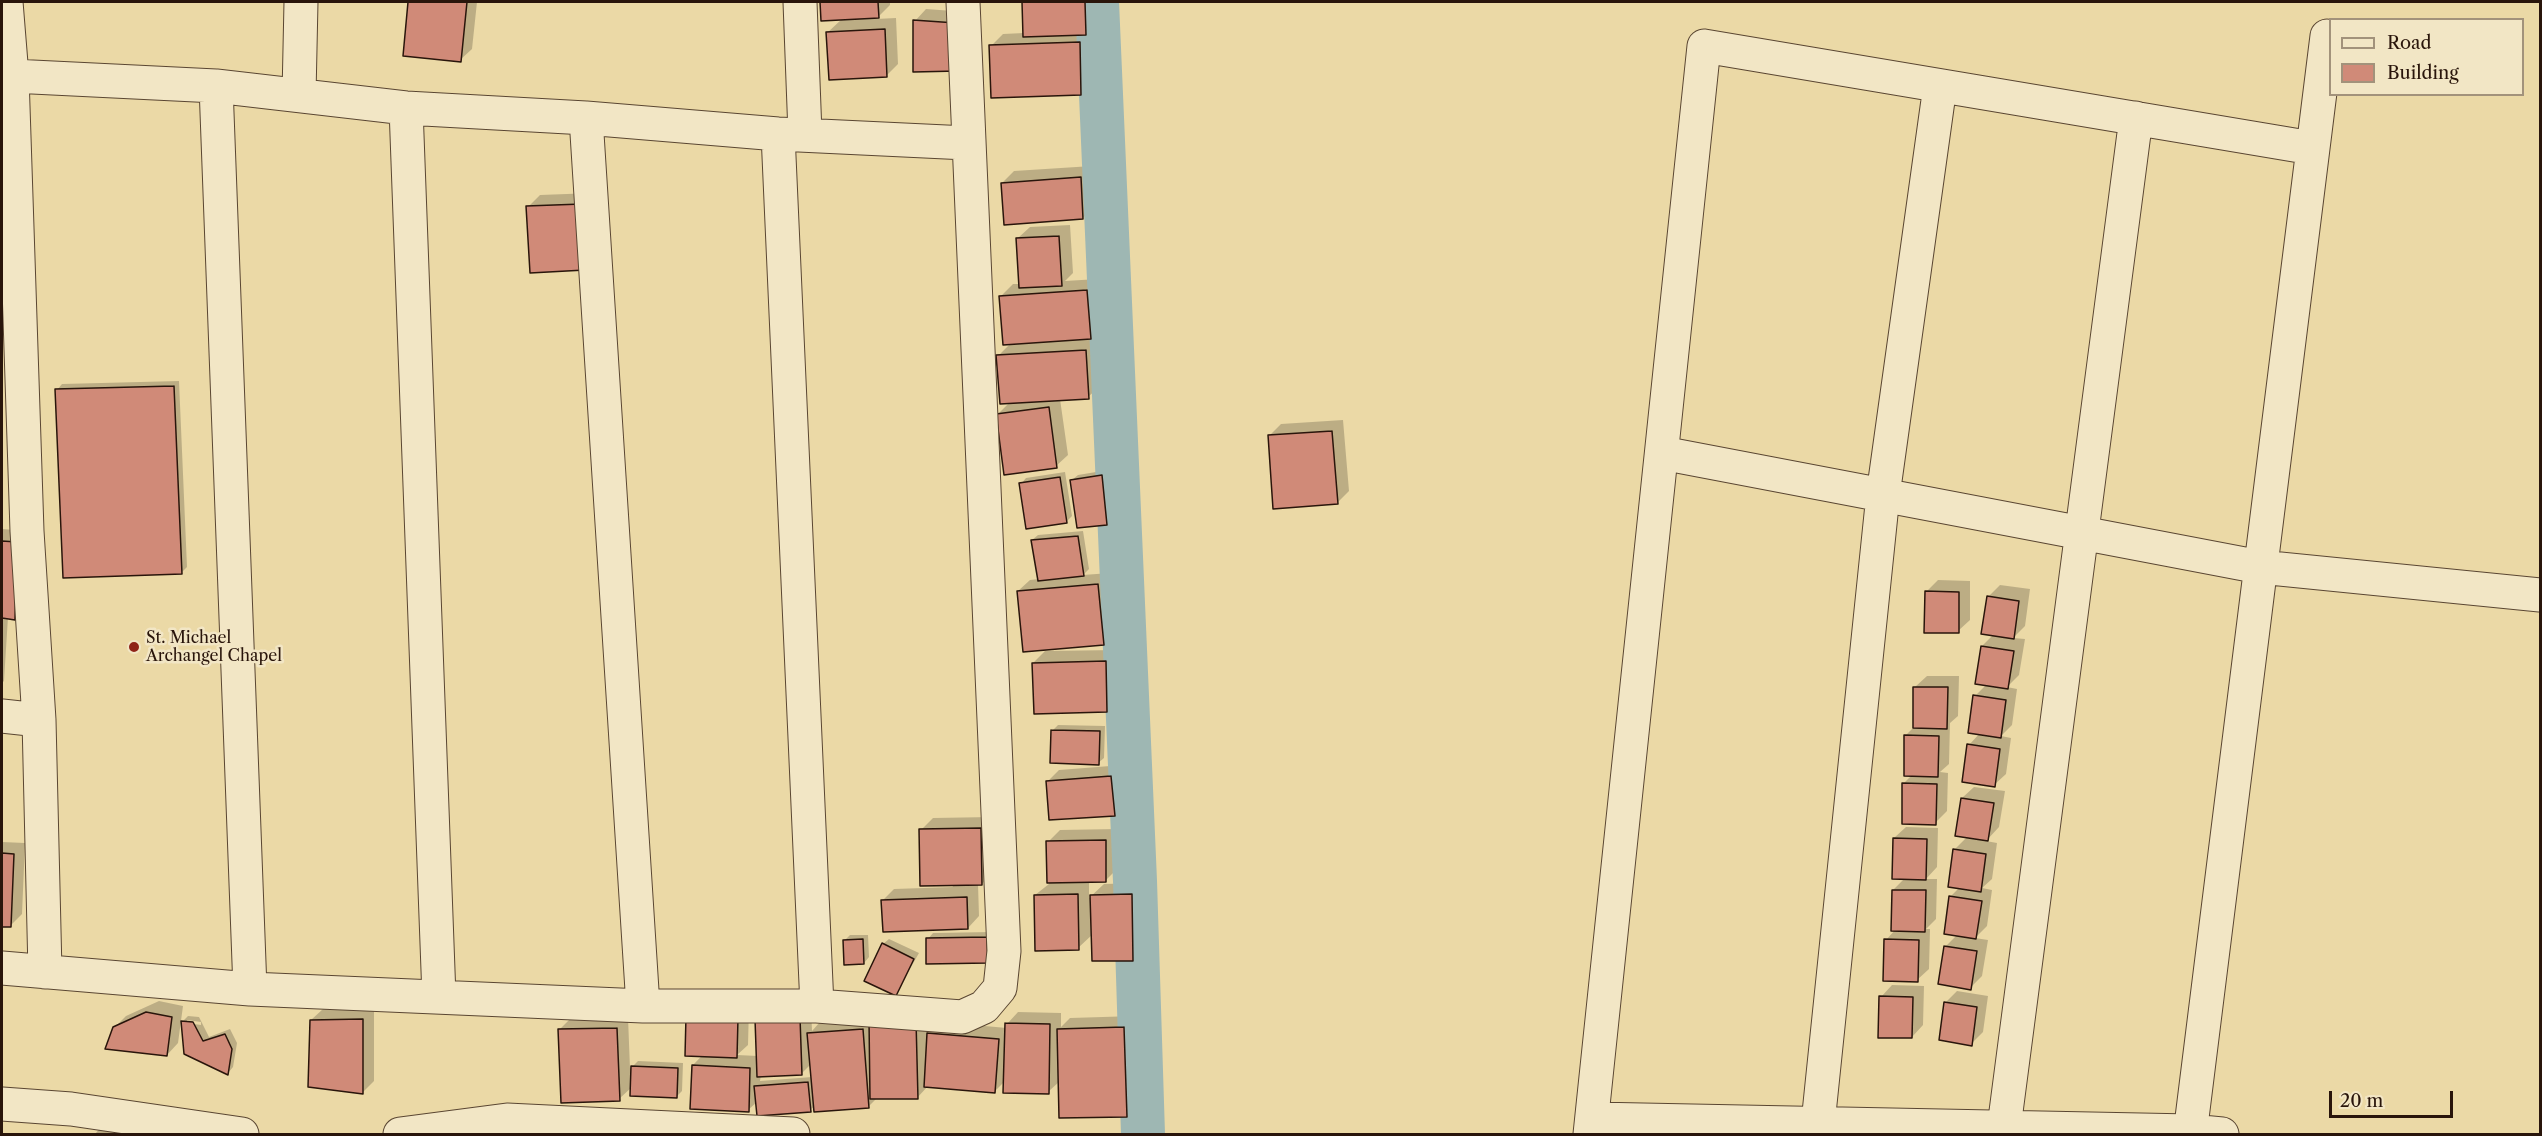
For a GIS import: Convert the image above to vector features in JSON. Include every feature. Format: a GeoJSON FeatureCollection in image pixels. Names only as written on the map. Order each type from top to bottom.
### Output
{"type":"FeatureCollection","features":[{"type":"Feature","properties":{"kind":"street"},"geometry":{"type":"LineString","coordinates":[[6,2],[12,76],[7,141],[14,530],[39,720],[45,972]]}},
{"type":"Feature","properties":{"kind":"street"},"geometry":{"type":"LineString","coordinates":[[299,95],[301,2]]}},
{"type":"Feature","properties":{"kind":"street"},"geometry":{"type":"LineString","coordinates":[[800,2],[792,134],[817,1006]]}},
{"type":"Feature","properties":{"kind":"street"},"geometry":{"type":"LineString","coordinates":[[2,968],[250,989],[643,1006],[817,1006],[962,1017],[984,1007],[1000,987],[1004,939],[967,142],[963,2]]}},
{"type":"Feature","properties":{"kind":"street"},"geometry":{"type":"LineString","coordinates":[[2312,148],[1704,46],[1592,1127],[1818,1123],[2201,1133],[2260,567],[2326,36]]}},
{"type":"Feature","properties":{"kind":"street"},"geometry":{"type":"LineString","coordinates":[[12,76],[216,86],[406,108],[586,118],[792,134],[967,142]]}},
{"type":"Feature","properties":{"kind":"street"},"geometry":{"type":"LineString","coordinates":[[216,86],[250,989]]}},
{"type":"Feature","properties":{"kind":"street"},"geometry":{"type":"LineString","coordinates":[[1818,1123],[1883,495],[1940,86]]}},
{"type":"Feature","properties":{"kind":"street"},"geometry":{"type":"LineString","coordinates":[[406,108],[439,997]]}},
{"type":"Feature","properties":{"kind":"street"},"geometry":{"type":"LineString","coordinates":[[586,118],[643,1006]]}},
{"type":"Feature","properties":{"kind":"street"},"geometry":{"type":"LineString","coordinates":[[2004,1127],[2136,118]]}},
{"type":"Feature","properties":{"kind":"street"},"geometry":{"type":"LineString","coordinates":[[1662,453],[2260,567],[2541,595]]}},
{"type":"Feature","properties":{"kind":"street"},"geometry":{"type":"LineString","coordinates":[[2,716],[39,720]]}},
{"type":"Feature","properties":{"kind":"street"},"geometry":{"type":"LineString","coordinates":[[2,1104],[68,1122],[242,1134]]}},
{"type":"Feature","properties":{"kind":"street"},"geometry":{"type":"LineString","coordinates":[[400,1134],[506,1127],[793,1134]]}},
{"type":"Feature","properties":{"kind":"building"},"geometry":{"type":"Polygon","coordinates":[[[408,2],[467,2],[461,62],[403,56],[408,2]]]}},
{"type":"Feature","properties":{"kind":"building"},"geometry":{"type":"Polygon","coordinates":[[[820,2],[878,2],[879,18],[821,21],[820,2]]]}},
{"type":"Feature","properties":{"kind":"building"},"geometry":{"type":"Polygon","coordinates":[[[1022,2],[1085,2],[1086,35],[1023,37],[1022,2]]]}},
{"type":"Feature","properties":{"kind":"building"},"geometry":{"type":"Polygon","coordinates":[[[913,20],[956,23],[958,71],[913,72],[913,20]]]}},
{"type":"Feature","properties":{"kind":"building"},"geometry":{"type":"Polygon","coordinates":[[[885,29],[887,77],[829,80],[826,32],[885,29]]]}},
{"type":"Feature","properties":{"kind":"building"},"geometry":{"type":"Polygon","coordinates":[[[1080,42],[1081,95],[991,98],[989,45],[1080,42]]]}},
{"type":"Feature","properties":{"kind":"building"},"geometry":{"type":"Polygon","coordinates":[[[1081,177],[1083,219],[1004,225],[1001,183],[1081,177]]]}},
{"type":"Feature","properties":{"kind":"building"},"geometry":{"type":"Polygon","coordinates":[[[582,204],[585,270],[530,273],[526,206],[582,204]]]}},
{"type":"Feature","properties":{"kind":"building"},"geometry":{"type":"Polygon","coordinates":[[[1059,236],[1062,286],[1019,288],[1016,238],[1059,236]]]}},
{"type":"Feature","properties":{"kind":"building"},"geometry":{"type":"Polygon","coordinates":[[[1087,290],[1091,339],[1003,345],[999,296],[1087,290]]]}},
{"type":"Feature","properties":{"kind":"building"},"geometry":{"type":"Polygon","coordinates":[[[1086,350],[1089,399],[1000,404],[996,355],[1086,350]]]}},
{"type":"Feature","properties":{"kind":"building"},"geometry":{"type":"Polygon","coordinates":[[[174,386],[182,574],[63,578],[55,389],[174,386]]]}},
{"type":"Feature","properties":{"kind":"building"},"geometry":{"type":"Polygon","coordinates":[[[1049,407],[1057,468],[1004,475],[996,414],[1049,407]]]}},
{"type":"Feature","properties":{"kind":"building"},"geometry":{"type":"Polygon","coordinates":[[[1332,431],[1338,504],[1273,509],[1268,435],[1332,431]]]}},
{"type":"Feature","properties":{"kind":"building"},"geometry":{"type":"Polygon","coordinates":[[[1102,475],[1107,525],[1077,528],[1070,480],[1102,475]]]}},
{"type":"Feature","properties":{"kind":"building"},"geometry":{"type":"Polygon","coordinates":[[[1060,477],[1067,523],[1026,529],[1019,483],[1060,477]]]}},
{"type":"Feature","properties":{"kind":"building"},"geometry":{"type":"Polygon","coordinates":[[[1078,536],[1084,576],[1038,581],[1031,540],[1078,536]]]}},
{"type":"Feature","properties":{"kind":"building"},"geometry":{"type":"Polygon","coordinates":[[[2,541],[17,542],[15,620],[2,618],[2,541]]]}},
{"type":"Feature","properties":{"kind":"building"},"geometry":{"type":"Polygon","coordinates":[[[1098,584],[1104,645],[1023,652],[1017,591],[1098,584]]]}},
{"type":"Feature","properties":{"kind":"building"},"geometry":{"type":"Polygon","coordinates":[[[1925,591],[1959,592],[1959,633],[1924,633],[1925,591]]]}},
{"type":"Feature","properties":{"kind":"building"},"geometry":{"type":"Polygon","coordinates":[[[1987,596],[2019,601],[2014,639],[1981,634],[1987,596]]]}},
{"type":"Feature","properties":{"kind":"building"},"geometry":{"type":"Polygon","coordinates":[[[1981,646],[2014,651],[2008,689],[1975,684],[1981,646]]]}},
{"type":"Feature","properties":{"kind":"building"},"geometry":{"type":"Polygon","coordinates":[[[1106,661],[1107,712],[1034,714],[1032,663],[1106,661]]]}},
{"type":"Feature","properties":{"kind":"building"},"geometry":{"type":"Polygon","coordinates":[[[1913,687],[1948,687],[1947,729],[1913,728],[1913,687]]]}},
{"type":"Feature","properties":{"kind":"building"},"geometry":{"type":"Polygon","coordinates":[[[1973,695],[2006,700],[2001,738],[1968,733],[1973,695]]]}},
{"type":"Feature","properties":{"kind":"building"},"geometry":{"type":"Polygon","coordinates":[[[1051,730],[1100,731],[1099,765],[1050,763],[1051,730]]]}},
{"type":"Feature","properties":{"kind":"building"},"geometry":{"type":"Polygon","coordinates":[[[1904,735],[1939,736],[1938,777],[1904,776],[1904,735]]]}},
{"type":"Feature","properties":{"kind":"building"},"geometry":{"type":"Polygon","coordinates":[[[1967,744],[2000,749],[1995,787],[1962,782],[1967,744]]]}},
{"type":"Feature","properties":{"kind":"building"},"geometry":{"type":"Polygon","coordinates":[[[1111,776],[1115,816],[1049,820],[1046,781],[1111,776]]]}},
{"type":"Feature","properties":{"kind":"building"},"geometry":{"type":"Polygon","coordinates":[[[1902,783],[1937,784],[1936,825],[1902,824],[1902,783]]]}},
{"type":"Feature","properties":{"kind":"building"},"geometry":{"type":"Polygon","coordinates":[[[1961,798],[1994,803],[1988,841],[1955,836],[1961,798]]]}},
{"type":"Feature","properties":{"kind":"building"},"geometry":{"type":"Polygon","coordinates":[[[981,828],[982,885],[920,886],[919,829],[981,828]]]}},
{"type":"Feature","properties":{"kind":"building"},"geometry":{"type":"Polygon","coordinates":[[[1893,838],[1927,839],[1926,880],[1892,879],[1893,838]]]}},
{"type":"Feature","properties":{"kind":"building"},"geometry":{"type":"Polygon","coordinates":[[[1106,840],[1106,882],[1047,883],[1046,841],[1106,840]]]}},
{"type":"Feature","properties":{"kind":"building"},"geometry":{"type":"Polygon","coordinates":[[[1953,849],[1986,854],[1981,892],[1948,887],[1953,849]]]}},
{"type":"Feature","properties":{"kind":"building"},"geometry":{"type":"Polygon","coordinates":[[[2,853],[14,854],[11,927],[2,927],[2,853]]]}},
{"type":"Feature","properties":{"kind":"building"},"geometry":{"type":"Polygon","coordinates":[[[1892,890],[1926,890],[1925,932],[1891,931],[1892,890]]]}},
{"type":"Feature","properties":{"kind":"building"},"geometry":{"type":"Polygon","coordinates":[[[1078,894],[1079,950],[1035,951],[1034,895],[1078,894]]]}},
{"type":"Feature","properties":{"kind":"building"},"geometry":{"type":"Polygon","coordinates":[[[1132,894],[1133,961],[1092,961],[1090,895],[1132,894]]]}},
{"type":"Feature","properties":{"kind":"building"},"geometry":{"type":"Polygon","coordinates":[[[1949,896],[1982,901],[1976,939],[1944,934],[1949,896]]]}},
{"type":"Feature","properties":{"kind":"building"},"geometry":{"type":"Polygon","coordinates":[[[967,897],[968,929],[883,932],[881,900],[967,897]]]}},
{"type":"Feature","properties":{"kind":"building"},"geometry":{"type":"Polygon","coordinates":[[[987,937],[988,963],[926,964],[926,938],[987,937]]]}},
{"type":"Feature","properties":{"kind":"building"},"geometry":{"type":"Polygon","coordinates":[[[863,939],[864,964],[844,965],[843,940],[863,939]]]}},
{"type":"Feature","properties":{"kind":"building"},"geometry":{"type":"Polygon","coordinates":[[[1884,939],[1919,940],[1918,982],[1883,981],[1884,939]]]}},
{"type":"Feature","properties":{"kind":"building"},"geometry":{"type":"Polygon","coordinates":[[[882,943],[914,959],[896,996],[864,981],[882,943]]]}},
{"type":"Feature","properties":{"kind":"building"},"geometry":{"type":"Polygon","coordinates":[[[1944,946],[1977,951],[1971,990],[1938,984],[1944,946]]]}},
{"type":"Feature","properties":{"kind":"building"},"geometry":{"type":"Polygon","coordinates":[[[1879,996],[1913,997],[1912,1038],[1878,1038],[1879,996]]]}},
{"type":"Feature","properties":{"kind":"building"},"geometry":{"type":"Polygon","coordinates":[[[1944,1002],[1977,1007],[1972,1046],[1939,1040],[1944,1002]]]}},
{"type":"Feature","properties":{"kind":"building"},"geometry":{"type":"Polygon","coordinates":[[[146,1012],[172,1017],[167,1056],[105,1049],[113,1027],[146,1012]]]}},
{"type":"Feature","properties":{"kind":"building"},"geometry":{"type":"Polygon","coordinates":[[[686,1016],[738,1018],[737,1058],[685,1056],[686,1016]]]}},
{"type":"Feature","properties":{"kind":"building"},"geometry":{"type":"Polygon","coordinates":[[[800,1017],[802,1075],[757,1077],[755,1019],[800,1017]]]}},
{"type":"Feature","properties":{"kind":"building"},"geometry":{"type":"Polygon","coordinates":[[[363,1019],[363,1094],[308,1087],[310,1020],[363,1019]]]}},
{"type":"Feature","properties":{"kind":"building"},"geometry":{"type":"Polygon","coordinates":[[[869,1020],[916,1020],[918,1099],[870,1099],[869,1020]]]}},
{"type":"Feature","properties":{"kind":"building"},"geometry":{"type":"Polygon","coordinates":[[[181,1021],[193,1022],[203,1041],[225,1034],[232,1049],[228,1075],[184,1054],[181,1021]]]}},
{"type":"Feature","properties":{"kind":"building"},"geometry":{"type":"Polygon","coordinates":[[[1005,1023],[1050,1024],[1049,1094],[1003,1093],[1005,1023]]]}},
{"type":"Feature","properties":{"kind":"building"},"geometry":{"type":"Polygon","coordinates":[[[1124,1027],[1127,1117],[1059,1118],[1057,1029],[1124,1027]]]}},
{"type":"Feature","properties":{"kind":"building"},"geometry":{"type":"Polygon","coordinates":[[[617,1028],[620,1101],[561,1103],[558,1029],[617,1028]]]}},
{"type":"Feature","properties":{"kind":"building"},"geometry":{"type":"Polygon","coordinates":[[[863,1029],[869,1108],[814,1112],[807,1033],[863,1029]]]}},
{"type":"Feature","properties":{"kind":"building"},"geometry":{"type":"Polygon","coordinates":[[[927,1033],[999,1039],[995,1093],[924,1087],[927,1033]]]}},
{"type":"Feature","properties":{"kind":"building"},"geometry":{"type":"Polygon","coordinates":[[[692,1065],[750,1068],[749,1112],[690,1109],[692,1065]]]}},
{"type":"Feature","properties":{"kind":"building"},"geometry":{"type":"Polygon","coordinates":[[[631,1066],[678,1068],[677,1098],[630,1096],[631,1066]]]}},
{"type":"Feature","properties":{"kind":"building"},"geometry":{"type":"Polygon","coordinates":[[[808,1082],[811,1112],[757,1116],[754,1086],[808,1082]]]}},
{"type":"Feature","properties":{"kind":"waterway"},"geometry":{"type":"LineString","coordinates":[[1097,2],[1135,881],[1143,1134]]}},
{"type":"Feature","properties":{"kind":"place","name":"St. Michael Archangel Chapel"},"geometry":{"type":"Point","coordinates":[134,647]}}]}
